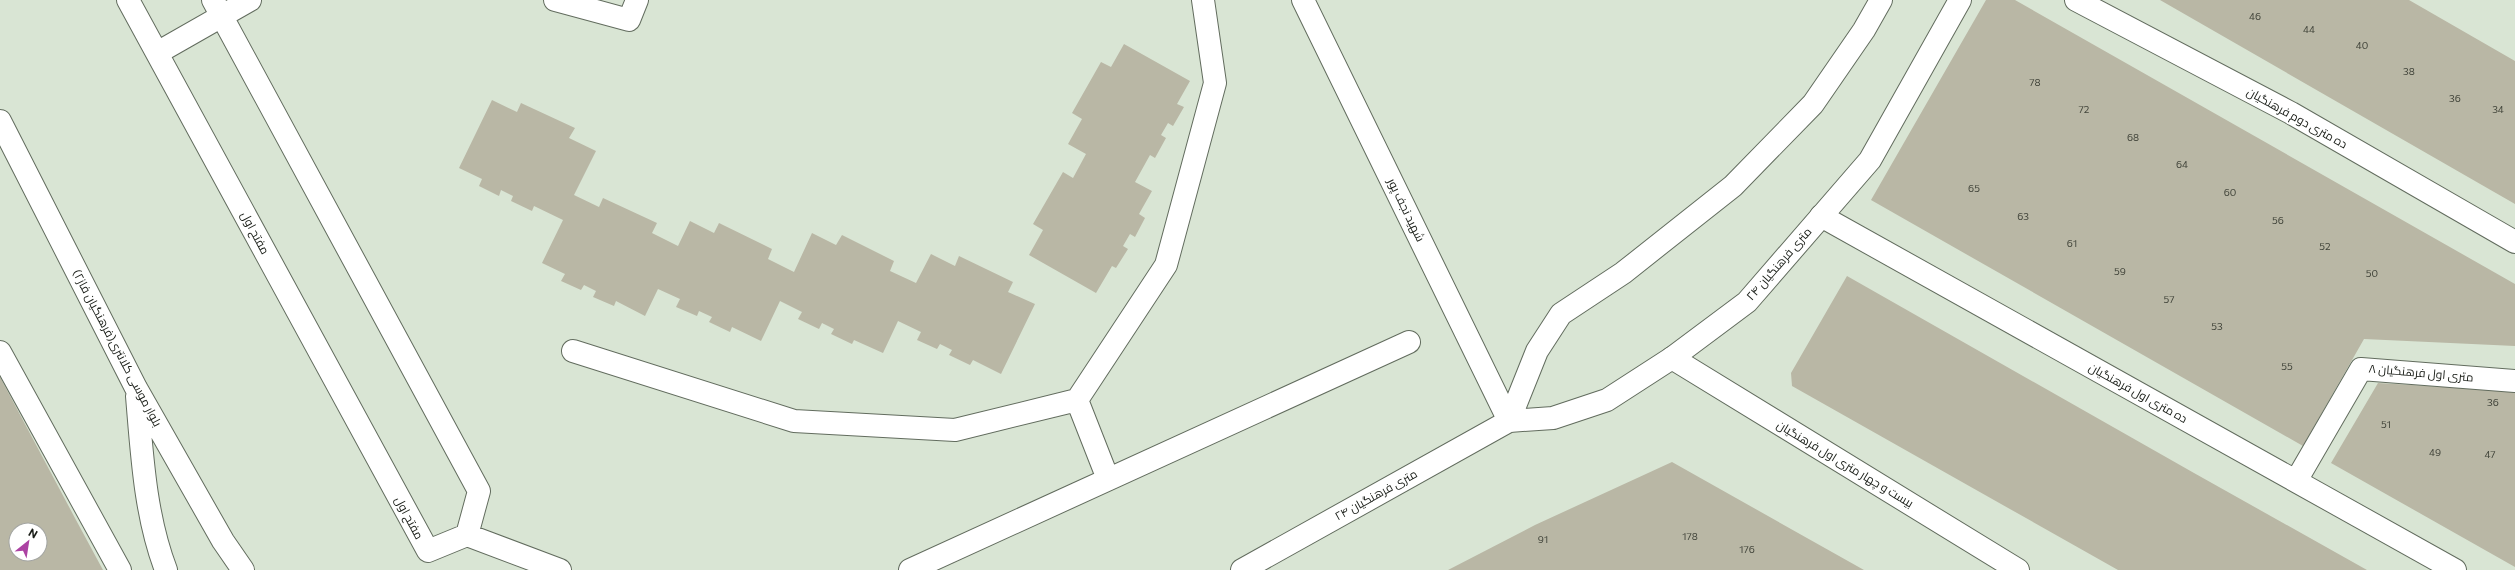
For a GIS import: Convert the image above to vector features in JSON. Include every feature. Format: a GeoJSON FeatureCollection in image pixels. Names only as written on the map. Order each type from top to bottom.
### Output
{"type":"FeatureCollection","features":[{"type":"Feature","properties":{"kind":"street","name":"مفتح اول"},"geometry":{"type":"LineString","coordinates":[[128,0],[428,551],[467,535]]}},
{"type":"Feature","properties":{"kind":"street"},"geometry":{"type":"LineString","coordinates":[[157,53],[217,8],[250,0]]}},
{"type":"Feature","properties":{"kind":"street"},"geometry":{"type":"LineString","coordinates":[[555,0],[629,20],[637,0]]}},
{"type":"Feature","properties":{"kind":"street"},"geometry":{"type":"LineString","coordinates":[[573,351],[794,421],[955,430],[1077,400],[1166,266],[1215,83],[1203,0]]}},
{"type":"Feature","properties":{"kind":"street","name":"شهید نجف پور"},"geometry":{"type":"LineString","coordinates":[[1303,0],[1509,421]]}},
{"type":"Feature","properties":{"kind":"street"},"geometry":{"type":"LineString","coordinates":[[1509,421],[1537,351],[1561,314],[1623,273],[1733,186],[1813,104],[1864,30],[1881,0]]}},
{"type":"Feature","properties":{"kind":"street","name":"۲۴ متری فرهنگیان"},"geometry":{"type":"LineString","coordinates":[[1242,570],[1509,421],[1553,418],[1608,400],[1672,358],[1747,302],[1870,160],[1960,0]]}},
{"type":"Feature","properties":{"kind":"street","name":"ده متری دوم فرهنگیان"},"geometry":{"type":"LineString","coordinates":[[2076,0],[2291,113],[2515,242]]}},
{"type":"Feature","properties":{"kind":"street"},"geometry":{"type":"LineString","coordinates":[[217,8],[479,491],[467,535],[560,570]]}},
{"type":"Feature","properties":{"kind":"street","name":"بلوار موسی کلانتری(فرهنگیان فاز۲)"},"geometry":{"type":"LineString","coordinates":[[0,121],[136,388],[223,541],[243,570]]}},
{"type":"Feature","properties":{"kind":"street","name":"ده متری اول فرهنگیان"},"geometry":{"type":"LineString","coordinates":[[1821,216],[2455,570]]}},
{"type":"Feature","properties":{"kind":"street"},"geometry":{"type":"LineString","coordinates":[[910,570],[1409,342]]}},
{"type":"Feature","properties":{"kind":"street"},"geometry":{"type":"LineString","coordinates":[[0,352],[120,570]]}},
{"type":"Feature","properties":{"kind":"street","name":"بیست و چهار متری اول فرهنگیان"},"geometry":{"type":"LineString","coordinates":[[1672,358],[2018,570]]}},
{"type":"Feature","properties":{"kind":"street","name":"۸ متری اول فرهنگیان"},"geometry":{"type":"LineString","coordinates":[[2296,481],[2361,369],[2515,381]]}},
{"type":"Feature","properties":{"kind":"street"},"geometry":{"type":"LineString","coordinates":[[136,388],[145,485],[157,548],[166,570]]}},
{"type":"Feature","properties":{"kind":"street"},"geometry":{"type":"LineString","coordinates":[[1077,400],[1108,479]]}},
{"type":"Feature","properties":{"kind":"building"},"geometry":{"type":"Polygon","coordinates":[[[1986,0],[2015,0],[2515,284],[2515,346],[2364,339],[2303,446],[1871,200],[1986,0]]]}},
{"type":"Feature","properties":{"kind":"building"},"geometry":{"type":"Polygon","coordinates":[[[2160,0],[2409,0],[2515,61],[2515,204],[2160,0]]]}},
{"type":"Feature","properties":{"kind":"building"},"geometry":{"type":"Polygon","coordinates":[[[1124,44],[1190,81],[1177,104],[1184,107],[1173,126],[1168,123],[1161,135],[1166,138],[1155,158],[1150,155],[1135,182],[1152,191],[1139,214],[1145,218],[1135,237],[1130,234],[1123,246],[1128,249],[1116,268],[1112,266],[1096,293],[1029,255],[1043,230],[1033,224],[1063,172],[1073,178],[1086,154],[1068,144],[1082,119],[1072,113],[1101,62],[1111,67],[1124,44]]]}},
{"type":"Feature","properties":{"kind":"building"},"geometry":{"type":"Polygon","coordinates":[[[492,100],[517,112],[521,103],[575,128],[569,138],[596,151],[574,195],[599,207],[603,198],[657,223],[652,233],[678,246],[690,221],[714,233],[719,223],[772,249],[768,259],[794,272],[812,233],[836,245],[842,235],[894,261],[890,271],[916,283],[931,254],[955,266],[959,256],[1013,282],[1008,292],[1035,304],[1001,374],[973,360],[970,365],[949,355],[952,350],[940,344],[937,349],[917,340],[921,332],[898,321],[883,353],[854,340],[852,344],[831,334],[834,329],[822,323],[819,329],[798,319],[802,312],[780,301],[761,341],[732,327],[730,332],[709,322],[712,317],[699,311],[697,316],[676,307],[680,299],[658,289],[645,316],[616,301],[614,306],[593,297],[596,291],[584,285],[581,290],[561,281],[565,274],[542,263],[563,220],[534,206],[532,211],[511,201],[513,196],[501,190],[499,196],[479,186],[482,179],[459,168],[492,100]]]}},
{"type":"Feature","properties":{"kind":"building"},"geometry":{"type":"Polygon","coordinates":[[[1847,276],[2367,570],[2118,570],[1792,386],[1791,373],[1847,276]]]}},
{"type":"Feature","properties":{"kind":"building"},"geometry":{"type":"Polygon","coordinates":[[[0,377],[103,570],[0,570],[0,377]]]}},
{"type":"Feature","properties":{"kind":"building"},"geometry":{"type":"Polygon","coordinates":[[[2378,383],[2515,391],[2515,567],[2331,463],[2378,383]]]}},
{"type":"Feature","properties":{"kind":"building"},"geometry":{"type":"Polygon","coordinates":[[[1672,462],[1864,570],[1448,570],[1535,525],[1672,462]]]}}]}
